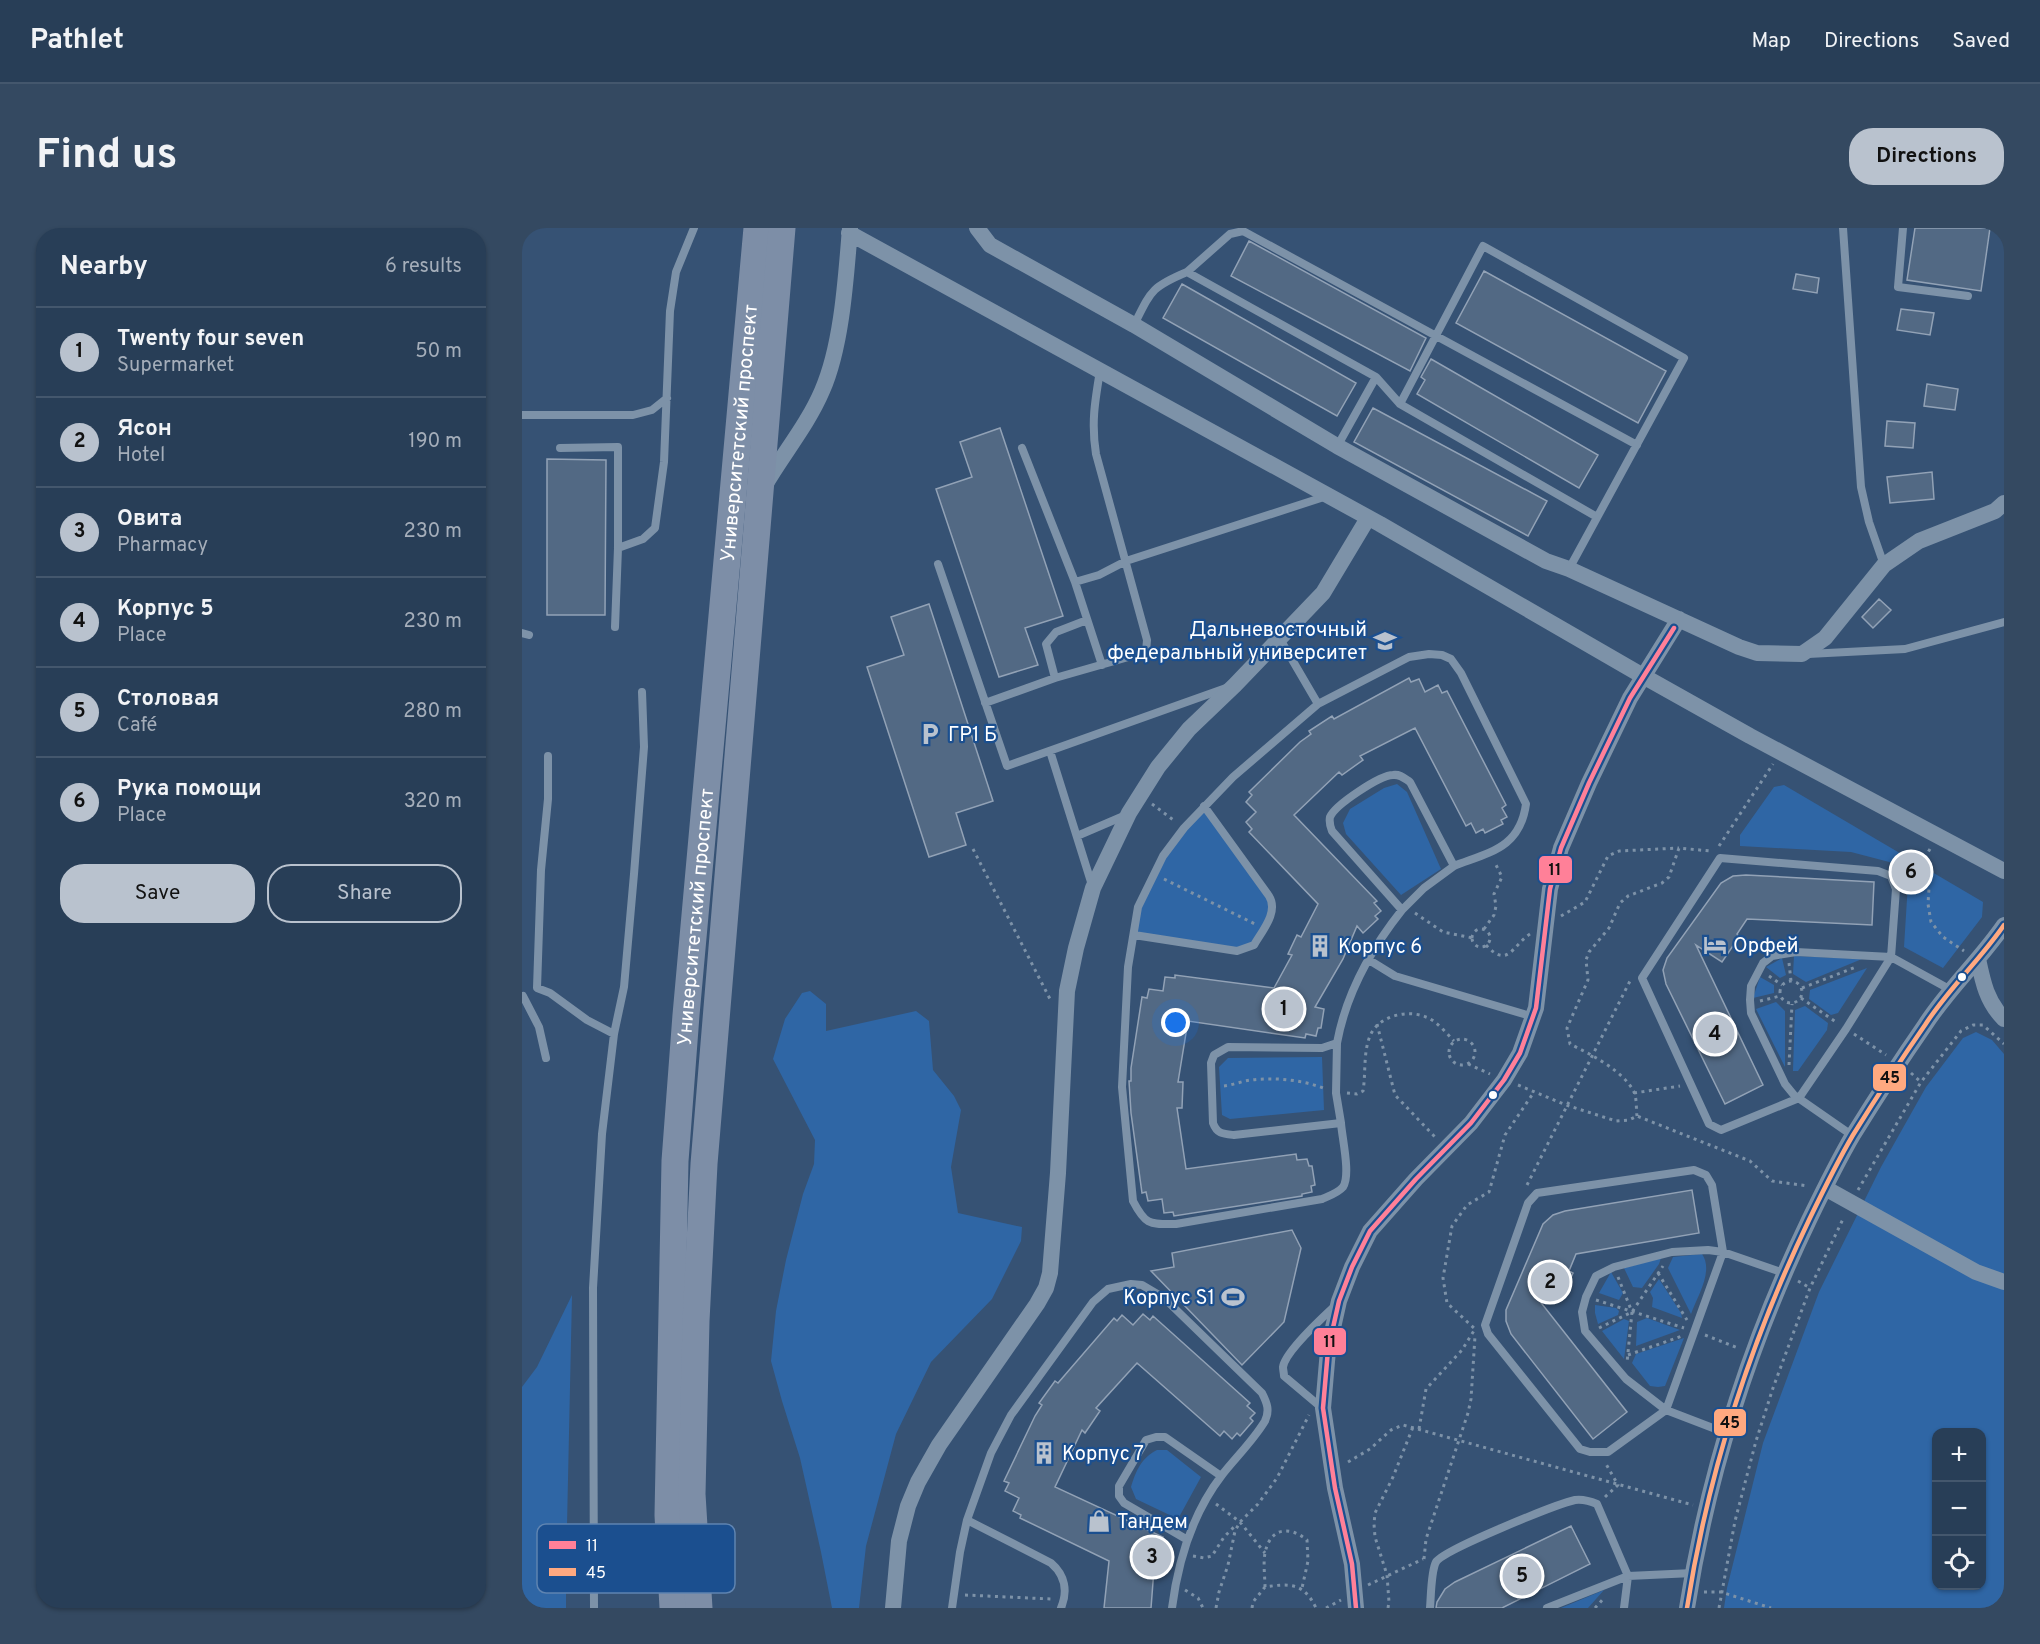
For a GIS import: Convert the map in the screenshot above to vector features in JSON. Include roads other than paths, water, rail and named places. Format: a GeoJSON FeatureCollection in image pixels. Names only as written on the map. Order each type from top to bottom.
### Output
{"type":"FeatureCollection","features":[{"type":"Feature","properties":{"kind":"main road","name":"Университетский проспект"},"geometry":{"type":"LineString","coordinates":[[668,1524],[675,1161],[686,1015],[757,228]]}},
{"type":"Feature","properties":{"kind":"main road","name":"Университетский проспект"},"geometry":{"type":"LineString","coordinates":[[694,1524],[692,1494],[696,1322],[704,1164],[782,228]]}},
{"type":"Feature","properties":{"kind":"main road"},"geometry":{"type":"LineString","coordinates":[[733,491],[760,493]]}},
{"type":"Feature","properties":{"kind":"main road","name":"Университетский проспект"},"geometry":{"type":"LineString","coordinates":[[698,1593],[699,1608]]}},
{"type":"Feature","properties":{"kind":"street"},"geometry":{"type":"LineString","coordinates":[[977,228],[990,245],[1134,325],[1338,445],[1546,561],[1569,569],[1738,647],[1757,653],[1802,654],[1826,638],[1884,565],[1919,541],[1995,511],[2004,503]]}},
{"type":"Feature","properties":{"kind":"street"},"geometry":{"type":"LineString","coordinates":[[760,493],[823,390],[838,337],[850,231],[1328,495],[1643,676],[2004,871]]}},
{"type":"Feature","properties":{"kind":"street"},"geometry":{"type":"LineString","coordinates":[[893,1608],[899,1541],[908,1506],[918,1482],[939,1445],[1046,1288],[1050,1273],[1058,1173],[1067,991],[1093,888],[1129,813],[1158,768],[1189,729],[1235,685],[1323,593],[1368,518]]}},
{"type":"Feature","properties":{"kind":"street"},"geometry":{"type":"LineString","coordinates":[[1356,1600],[1352,1564],[1318,1405],[1339,1301],[1352,1267],[1370,1231],[1416,1179],[1471,1123],[1504,1080],[1520,1053],[1535,1017],[1550,889],[1561,848],[1630,698],[1679,619]]}},
{"type":"Feature","properties":{"kind":"street"},"geometry":{"type":"LineString","coordinates":[[1687,1608],[1706,1509],[1726,1433],[1752,1353],[1784,1273],[1853,1136],[1926,1022],[2004,926]]}},
{"type":"Feature","properties":{"kind":"street"},"geometry":{"type":"LineString","coordinates":[[1978,959],[1983,985],[1990,1002],[2004,1019]]}},
{"type":"Feature","properties":{"kind":"street"},"geometry":{"type":"LineString","coordinates":[[1825,1188],[1976,1272],[2004,1282]]}},
{"type":"Feature","properties":{"kind":"lane"},"geometry":{"type":"LineString","coordinates":[[618,548],[643,539],[656,528],[664,462],[670,311],[676,272],[694,228]]}},
{"type":"Feature","properties":{"kind":"lane"},"geometry":{"type":"LineString","coordinates":[[1843,228],[1861,487],[1869,522],[1884,565]]}},
{"type":"Feature","properties":{"kind":"lane"},"geometry":{"type":"LineString","coordinates":[[1904,228],[1898,287],[1968,296]]}},
{"type":"Feature","properties":{"kind":"lane"},"geometry":{"type":"LineString","coordinates":[[1134,325],[1154,288],[1162,282],[1188,272],[1230,234],[1243,231],[1636,445]]}},
{"type":"Feature","properties":{"kind":"lane"},"geometry":{"type":"LineString","coordinates":[[1400,404],[1483,246],[1684,358],[1569,569]]}},
{"type":"Feature","properties":{"kind":"lane"},"geometry":{"type":"LineString","coordinates":[[1188,272],[1376,377],[1400,404],[1597,517]]}},
{"type":"Feature","properties":{"kind":"lane"},"geometry":{"type":"LineString","coordinates":[[985,702],[1055,678],[1146,652],[1147,640],[1096,454],[1093,412],[1100,370]]}},
{"type":"Feature","properties":{"kind":"lane"},"geometry":{"type":"LineString","coordinates":[[1338,445],[1376,377]]}},
{"type":"Feature","properties":{"kind":"lane"},"geometry":{"type":"LineString","coordinates":[[522,415],[633,415],[652,410],[667,398]]}},
{"type":"Feature","properties":{"kind":"lane"},"geometry":{"type":"LineString","coordinates":[[560,448],[618,447],[615,627]]}},
{"type":"Feature","properties":{"kind":"lane"},"geometry":{"type":"LineString","coordinates":[[1022,448],[1075,582],[1102,665]]}},
{"type":"Feature","properties":{"kind":"lane"},"geometry":{"type":"LineString","coordinates":[[1075,582],[1099,575],[1126,561],[1328,495]]}},
{"type":"Feature","properties":{"kind":"lane"},"geometry":{"type":"LineString","coordinates":[[938,564],[1007,766],[1235,685]]}},
{"type":"Feature","properties":{"kind":"lane"},"geometry":{"type":"LineString","coordinates":[[1055,678],[1046,644],[1056,632],[1087,620]]}},
{"type":"Feature","properties":{"kind":"lane"},"geometry":{"type":"LineString","coordinates":[[1802,654],[1905,649],[2004,622]]}},
{"type":"Feature","properties":{"kind":"lane"},"geometry":{"type":"LineString","coordinates":[[1280,639],[1318,704]]}},
{"type":"Feature","properties":{"kind":"lane"},"geometry":{"type":"LineString","coordinates":[[1429,654],[1442,655],[1451,659],[1461,673],[1526,804],[1524,821],[1509,842],[1454,866],[1424,888],[1384,932],[1369,960],[1345,1011],[1337,1043],[1336,1093],[1347,1173],[1344,1186],[1335,1194],[1322,1199],[1287,1206],[1176,1224],[1154,1224],[1142,1218],[1133,1201],[1122,1087],[1128,967],[1138,907],[1163,856],[1184,828],[1233,777],[1318,704],[1409,657],[1429,654]]}},
{"type":"Feature","properties":{"kind":"lane"},"geometry":{"type":"LineString","coordinates":[[594,1524],[593,1288],[603,1134],[614,1034],[624,987],[634,874],[644,747],[642,692]]}},
{"type":"Feature","properties":{"kind":"lane"},"geometry":{"type":"LineString","coordinates":[[1050,751],[1093,888]]}},
{"type":"Feature","properties":{"kind":"lane"},"geometry":{"type":"LineString","coordinates":[[537,988],[542,870],[548,799],[548,756]]}},
{"type":"Feature","properties":{"kind":"lane"},"geometry":{"type":"LineString","coordinates":[[1404,908],[1332,831],[1329,823],[1337,806],[1380,779],[1391,774],[1401,776],[1410,782],[1454,866]]}},
{"type":"Feature","properties":{"kind":"lane"},"geometry":{"type":"LineString","coordinates":[[1134,935],[1237,951],[1254,945],[1264,928],[1273,911],[1274,903],[1204,806]]}},
{"type":"Feature","properties":{"kind":"lane"},"geometry":{"type":"LineString","coordinates":[[1077,836],[1129,813]]}},
{"type":"Feature","properties":{"kind":"lane"},"geometry":{"type":"LineString","coordinates":[[1720,858],[1878,871],[1891,876],[1896,889],[1891,957],[1799,1098],[1721,1130],[1709,1125],[1641,978],[1720,858]]}},
{"type":"Feature","properties":{"kind":"lane"},"geometry":{"type":"LineString","coordinates":[[1853,1136],[1799,1098],[1785,1084],[1751,1013],[1751,986],[1763,963],[1772,956],[1788,952],[1891,957],[1952,990]]}},
{"type":"Feature","properties":{"kind":"lane"},"geometry":{"type":"LineString","coordinates":[[1369,960],[1401,978],[1535,1017]]}},
{"type":"Feature","properties":{"kind":"lane"},"geometry":{"type":"LineString","coordinates":[[546,1058],[539,1027],[522,996],[537,988],[550,993],[587,1020],[614,1034]]}},
{"type":"Feature","properties":{"kind":"lane"},"geometry":{"type":"LineString","coordinates":[[1337,1043],[1322,1048],[1228,1047],[1219,1050],[1211,1063],[1213,1123],[1221,1134],[1234,1135],[1341,1124]]}},
{"type":"Feature","properties":{"kind":"lane"},"geometry":{"type":"LineString","coordinates":[[1694,1170],[1706,1175],[1712,1185],[1723,1252],[1666,1410],[1608,1452],[1580,1449],[1488,1334],[1485,1325],[1528,1203],[1537,1193],[1694,1170]]}},
{"type":"Feature","properties":{"kind":"lane"},"geometry":{"type":"LineString","coordinates":[[1726,1433],[1666,1410],[1626,1379],[1586,1334],[1582,1312],[1586,1297],[1596,1276],[1614,1267],[1672,1252],[1708,1250],[1723,1252],[1784,1273]]}},
{"type":"Feature","properties":{"kind":"lane"},"geometry":{"type":"LineString","coordinates":[[952,1608],[967,1520],[991,1453],[1011,1415],[1093,1302],[1108,1289],[1120,1285],[1143,1285],[1164,1298],[1262,1393],[1269,1414],[1240,1455],[1221,1476],[1186,1539],[1174,1587],[1172,1608]]}},
{"type":"Feature","properties":{"kind":"lane"},"geometry":{"type":"LineString","coordinates":[[1318,1405],[1284,1376],[1283,1366],[1304,1337],[1339,1301]]}},
{"type":"Feature","properties":{"kind":"lane"},"geometry":{"type":"LineString","coordinates":[[1186,1539],[1124,1503],[1119,1496],[1119,1486],[1146,1440],[1156,1437],[1165,1437],[1221,1476]]}},
{"type":"Feature","properties":{"kind":"lane"},"geometry":{"type":"LineString","coordinates":[[1430,1608],[1436,1562],[1446,1553],[1502,1527],[1575,1500],[1589,1500],[1597,1504],[1628,1576],[1624,1608]]}},
{"type":"Feature","properties":{"kind":"lane"},"geometry":{"type":"LineString","coordinates":[[967,1520],[1051,1563],[1060,1571],[1064,1580],[1062,1604]]}},
{"type":"Feature","properties":{"kind":"lane"},"geometry":{"type":"LineString","coordinates":[[1547,1608],[1628,1576],[1693,1573]]}},
{"type":"Feature","properties":{"kind":"lane"},"geometry":{"type":"LineString","coordinates":[[594,1593],[594,1608]]}},
{"type":"Feature","properties":{"kind":"place","name":"Дальневосточный федеральный университет"},"geometry":{"type":"Point","coordinates":[1385,641]}},
{"type":"Feature","properties":{"kind":"place","name":"ГР1 Б"},"geometry":{"type":"Point","coordinates":[930,734]}},
{"type":"Feature","properties":{"kind":"place","name":"Рука помощи"},"geometry":{"type":"Point","coordinates":[1911,872]}},
{"type":"Feature","properties":{"kind":"place","name":"Орфей"},"geometry":{"type":"Point","coordinates":[1715,945]}},
{"type":"Feature","properties":{"kind":"place","name":"Корпус 6"},"geometry":{"type":"Point","coordinates":[1320,946]}},
{"type":"Feature","properties":{"kind":"place","name":"Twenty four seven"},"geometry":{"type":"Point","coordinates":[1284,1009]}},
{"type":"Feature","properties":{"kind":"place","name":"Корпус 5"},"geometry":{"type":"Point","coordinates":[1715,1034]}},
{"type":"Feature","properties":{"kind":"place","name":"Ясон"},"geometry":{"type":"Point","coordinates":[1550,1282]}},
{"type":"Feature","properties":{"kind":"place","name":"Корпус S1"},"geometry":{"type":"Point","coordinates":[1233,1297]}},
{"type":"Feature","properties":{"kind":"place","name":"Корпус 7"},"geometry":{"type":"Point","coordinates":[1044,1453]}},
{"type":"Feature","properties":{"kind":"place","name":"Тандем"},"geometry":{"type":"Point","coordinates":[1099,1521]}},
{"type":"Feature","properties":{"kind":"place","name":"Овита"},"geometry":{"type":"Point","coordinates":[1152,1557]}},
{"type":"Feature","properties":{"kind":"place","name":"Столовая"},"geometry":{"type":"Point","coordinates":[1522,1576]}}]}
